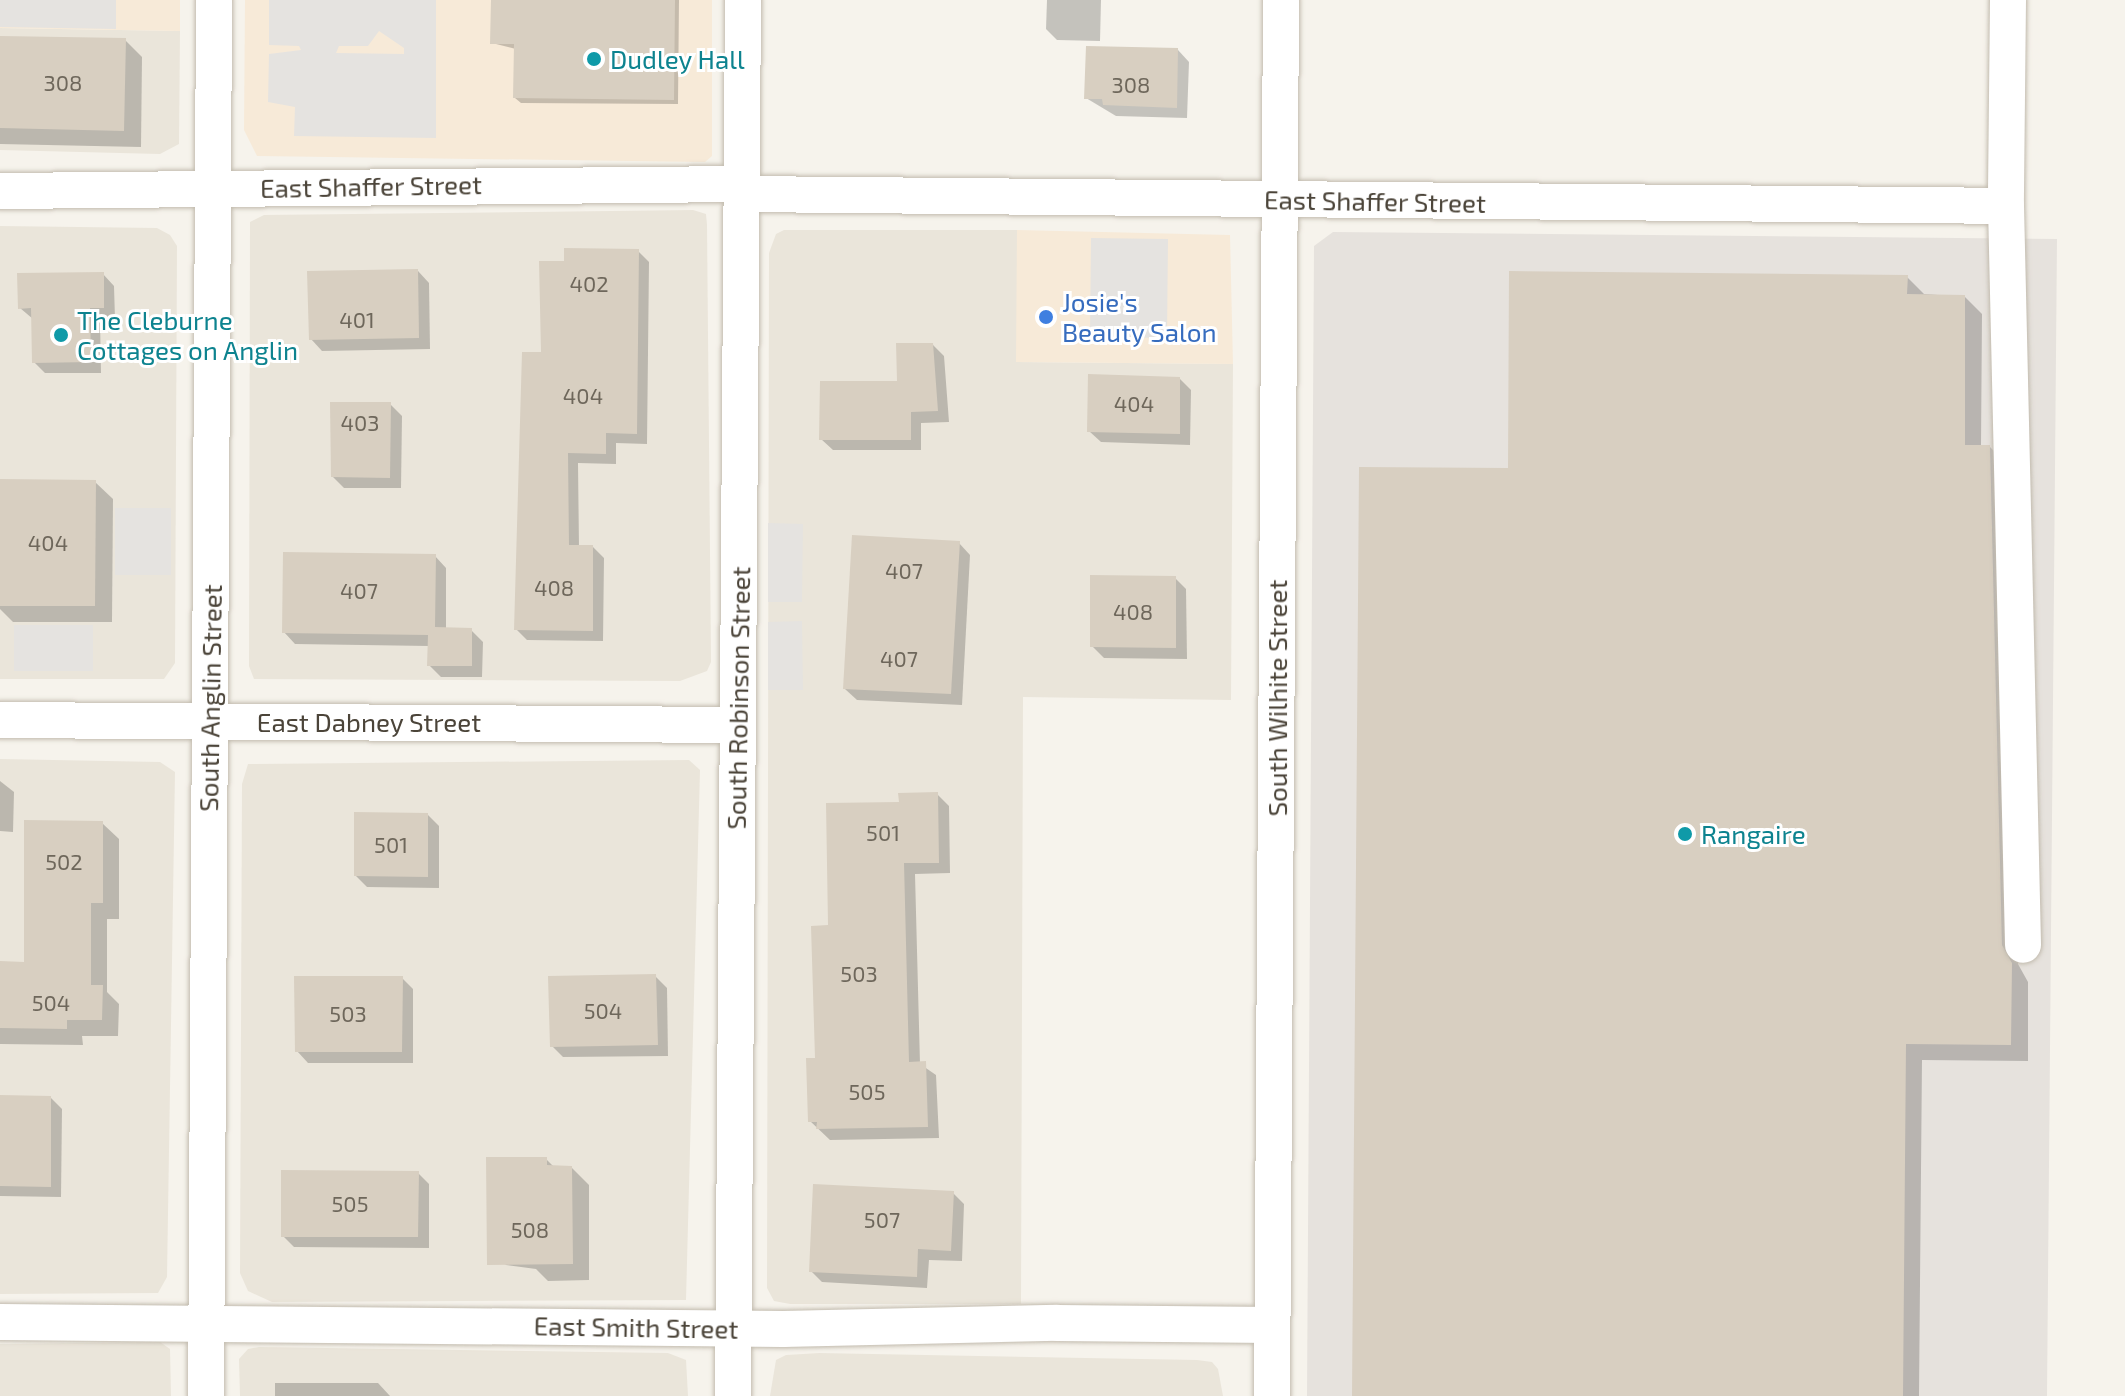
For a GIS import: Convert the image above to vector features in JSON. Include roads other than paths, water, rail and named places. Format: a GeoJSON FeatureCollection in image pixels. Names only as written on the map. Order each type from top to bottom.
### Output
{"type":"FeatureCollection","features":[{"type":"Feature","properties":{"kind":"street","name":"South Anglin Street"},"geometry":{"type":"LineString","coordinates":[[206,1396],[214,0]]}},
{"type":"Feature","properties":{"kind":"street","name":"South Robinson Street"},"geometry":{"type":"LineString","coordinates":[[733,1396],[743,0]]}},
{"type":"Feature","properties":{"kind":"street","name":"South Wilhite Street"},"geometry":{"type":"LineString","coordinates":[[1272,1396],[1281,0]]}},
{"type":"Feature","properties":{"kind":"street"},"geometry":{"type":"LineString","coordinates":[[2008,0],[2006,206],[2023,945]]}},
{"type":"Feature","properties":{"kind":"street","name":"East Shaffer Street"},"geometry":{"type":"LineString","coordinates":[[0,191],[743,189],[1279,200],[2006,206]]}},
{"type":"Feature","properties":{"kind":"street","name":"East Dabney Street"},"geometry":{"type":"LineString","coordinates":[[0,720],[738,725]]}},
{"type":"Feature","properties":{"kind":"street","name":"East Smith Street"},"geometry":{"type":"LineString","coordinates":[[0,1322],[734,1328],[1272,1325]]}},
{"type":"Feature","properties":{"kind":"place","name":"Dudley Hall"},"geometry":{"type":"Point","coordinates":[594,59]}},
{"type":"Feature","properties":{"kind":"place","name":"Josie's Beauty Salon"},"geometry":{"type":"Point","coordinates":[1046,317]}},
{"type":"Feature","properties":{"kind":"place","name":"The Cleburne Cottages on Anglin"},"geometry":{"type":"Point","coordinates":[61,335]}},
{"type":"Feature","properties":{"kind":"place","name":"Rangaire"},"geometry":{"type":"Point","coordinates":[1685,834]}}]}
